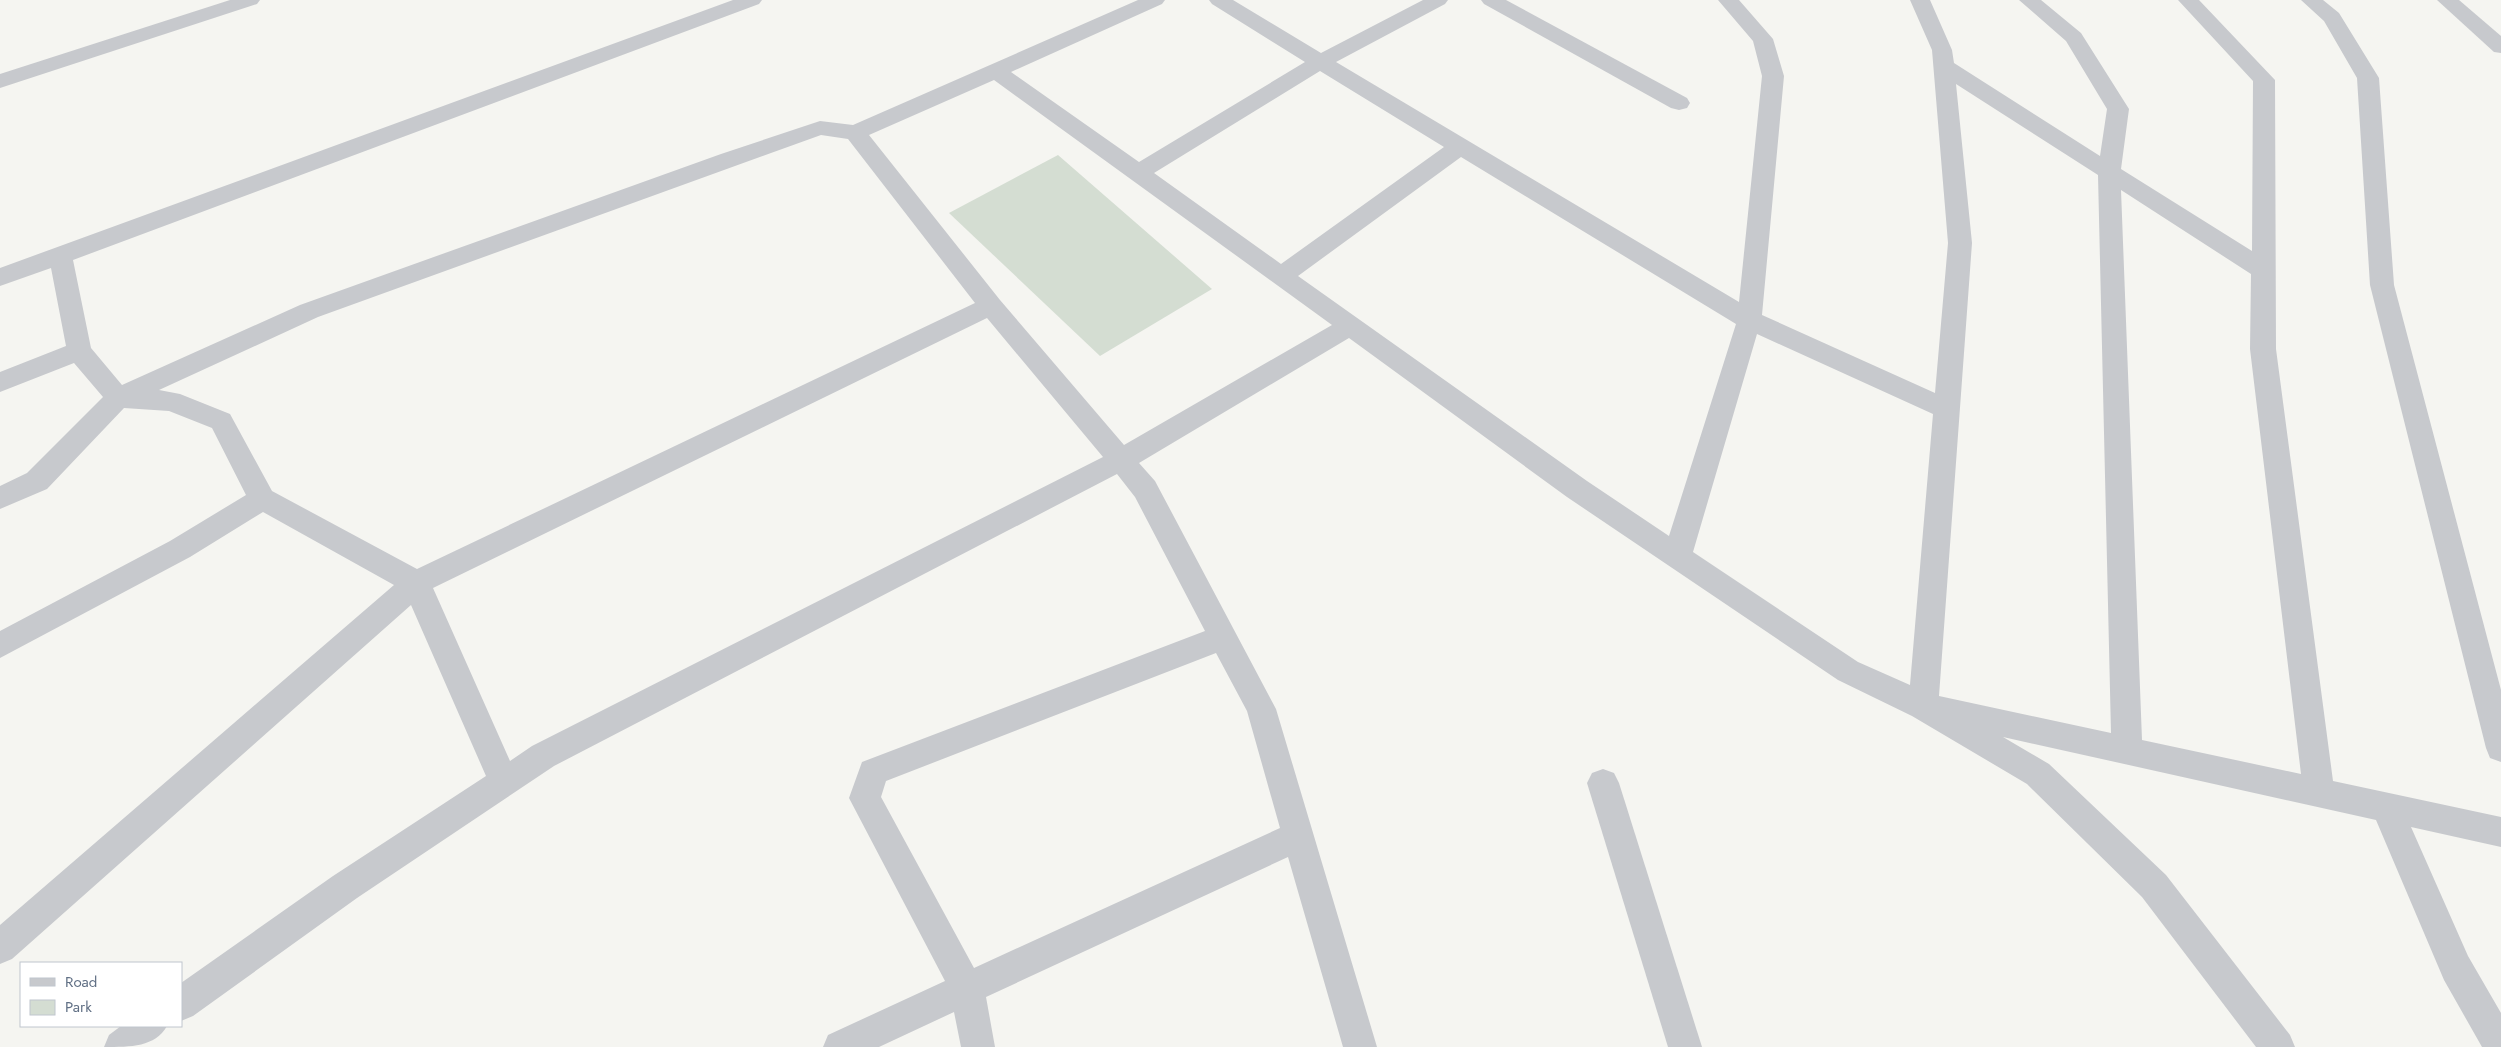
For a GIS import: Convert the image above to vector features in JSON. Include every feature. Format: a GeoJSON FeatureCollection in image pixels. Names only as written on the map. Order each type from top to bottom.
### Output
{"type":"FeatureCollection","features":[{"type":"Feature","properties":{"kind":"street"},"geometry":{"type":"LineString","coordinates":[[0,82],[250,0]]}},
{"type":"Feature","properties":{"kind":"street"},"geometry":{"type":"LineString","coordinates":[[0,277],[752,0]]}},
{"type":"Feature","properties":{"kind":"street"},"geometry":{"type":"LineString","coordinates":[[0,498],[37,481],[118,398],[309,311],[729,158],[820,128],[855,133],[1155,0]]}},
{"type":"Feature","properties":{"kind":"street"},"geometry":{"type":"LineString","coordinates":[[1219,0],[1749,320],[1947,409]]}},
{"type":"Feature","properties":{"kind":"street"},"geometry":{"type":"LineString","coordinates":[[1138,173],[1320,62],[1438,0]]}},
{"type":"Feature","properties":{"kind":"street"},"geometry":{"type":"LineString","coordinates":[[1491,0],[1679,103]]}},
{"type":"Feature","properties":{"kind":"street"},"geometry":{"type":"LineString","coordinates":[[1677,557],[1749,320],[1773,76],[1764,40],[1728,0]]}},
{"type":"Feature","properties":{"kind":"street"},"geometry":{"type":"LineString","coordinates":[[1920,0],[1942,50],[1960,243],[1923,706]]}},
{"type":"Feature","properties":{"kind":"street"},"geometry":{"type":"LineString","coordinates":[[2029,0],[2074,36],[2118,108],[2109,172],[2127,751]]}},
{"type":"Feature","properties":{"kind":"street"},"geometry":{"type":"LineString","coordinates":[[2188,0],[2264,80],[2263,349],[2318,792]]}},
{"type":"Feature","properties":{"kind":"street"},"geometry":{"type":"LineString","coordinates":[[2312,0],[2332,17],[2368,78],[2382,284],[2501,748]]}},
{"type":"Feature","properties":{"kind":"street"},"geometry":{"type":"LineString","coordinates":[[2447,0],[2501,47]]}},
{"type":"Feature","properties":{"kind":"street"},"geometry":{"type":"LineString","coordinates":[[1943,66],[2263,270]]}},
{"type":"Feature","properties":{"kind":"street"},"geometry":{"type":"LineString","coordinates":[[996,71],[1577,489],[1677,557],[1848,671],[1923,706],[2038,774],[2154,886],[2278,1047]]}},
{"type":"Feature","properties":{"kind":"street"},"geometry":{"type":"LineString","coordinates":[[855,133],[991,306],[1145,489],[1261,709],[1360,1047]]}},
{"type":"Feature","properties":{"kind":"street"},"geometry":{"type":"LineString","coordinates":[[1281,276],[1460,147]]}},
{"type":"Feature","properties":{"kind":"street"},"geometry":{"type":"LineString","coordinates":[[60,256],[79,351],[118,398],[172,401],[221,421],[262,499],[416,583],[504,782]]}},
{"type":"Feature","properties":{"kind":"street"},"geometry":{"type":"LineString","coordinates":[[0,947],[416,583],[991,306]]}},
{"type":"Feature","properties":{"kind":"street"},"geometry":{"type":"LineString","coordinates":[[182,1003],[345,887],[543,756],[1121,460],[1350,326]]}},
{"type":"Feature","properties":{"kind":"street"},"geometry":{"type":"LineString","coordinates":[[0,382],[79,351]]}},
{"type":"Feature","properties":{"kind":"street"},"geometry":{"type":"LineString","coordinates":[[0,646],[180,549],[262,499]]}},
{"type":"Feature","properties":{"kind":"street"},"geometry":{"type":"LineString","coordinates":[[978,1047],[967,989],[865,798],[873,772],[1223,637]]}},
{"type":"Feature","properties":{"kind":"street"},"geometry":{"type":"LineString","coordinates":[[1923,706],[2501,832]]}},
{"type":"Feature","properties":{"kind":"street"},"geometry":{"type":"LineString","coordinates":[[1603,783],[1685,1047]]}},
{"type":"Feature","properties":{"kind":"street"},"geometry":{"type":"LineString","coordinates":[[2388,808],[2456,968],[2501,1047]]}},
{"type":"Feature","properties":{"kind":"street"},"geometry":{"type":"LineString","coordinates":[[840,1047],[1298,836]]}},
{"type":"Feature","properties":{"kind":"street"},"geometry":{"type":"LineString","coordinates":[[121,1047],[149,1027]]}},
{"type":"Feature","properties":{"kind":"green space"},"geometry":{"type":"Polygon","coordinates":[[[1058,155],[1212,289],[1100,356],[949,213],[1058,155]]]}}]}
